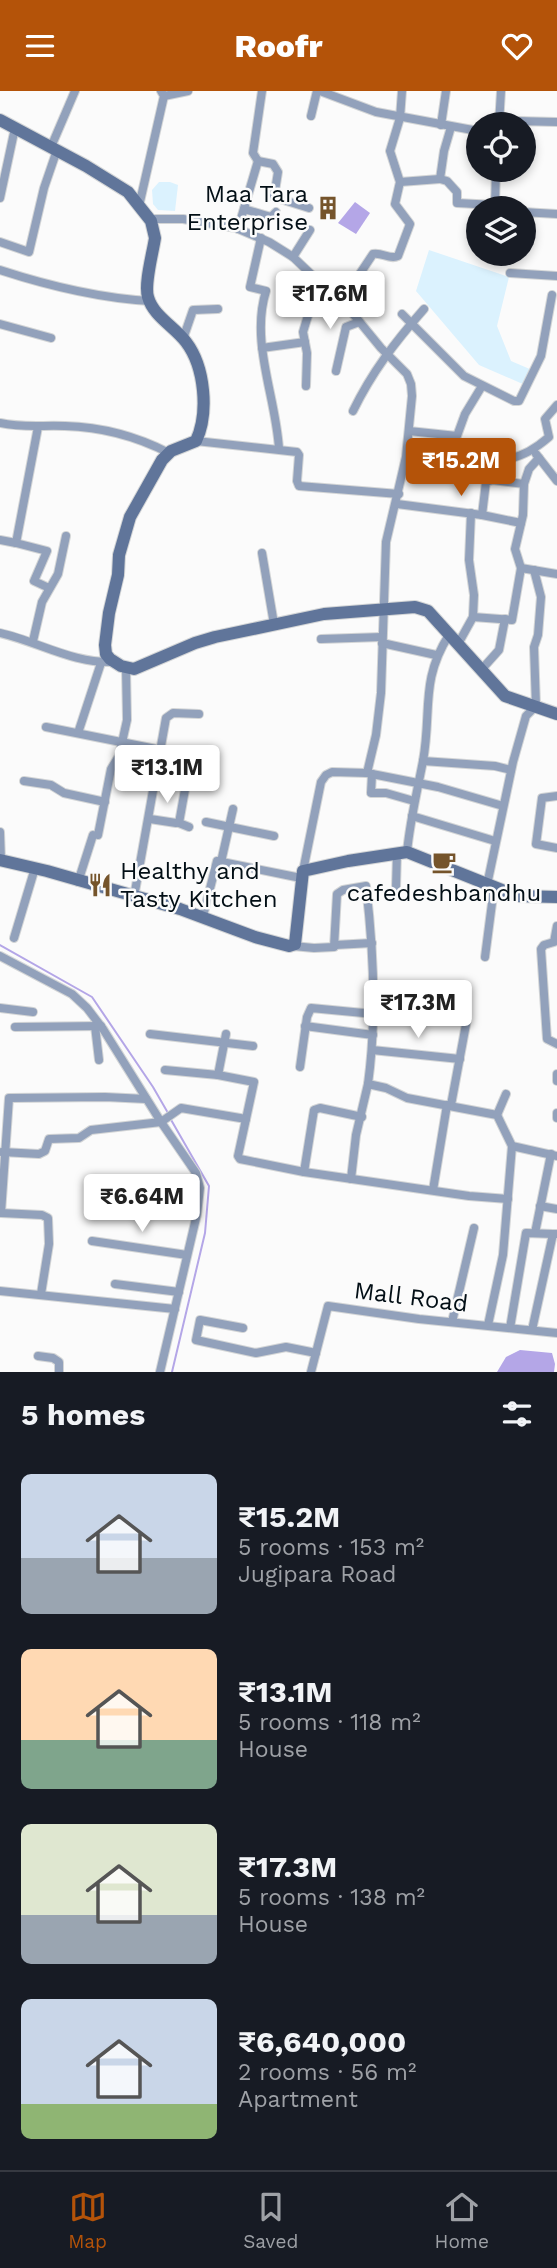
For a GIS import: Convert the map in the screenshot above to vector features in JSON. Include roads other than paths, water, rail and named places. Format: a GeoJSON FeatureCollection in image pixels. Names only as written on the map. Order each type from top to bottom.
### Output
{"type":"FeatureCollection","features":[{"type":"Feature","properties":{"kind":"street"},"geometry":{"type":"LineString","coordinates":[[0,242],[29,252],[54,149],[75,91]]}},
{"type":"Feature","properties":{"kind":"street"},"geometry":{"type":"LineString","coordinates":[[139,206],[167,93],[188,91]]}},
{"type":"Feature","properties":{"kind":"street"},"geometry":{"type":"LineString","coordinates":[[262,91],[253,153],[258,160],[272,164],[278,172],[274,197],[309,208]]}},
{"type":"Feature","properties":{"kind":"street"},"geometry":{"type":"LineString","coordinates":[[311,116],[318,91],[376,112],[466,129]]}},
{"type":"Feature","properties":{"kind":"street"},"geometry":{"type":"LineString","coordinates":[[341,302],[373,254],[396,257],[400,253],[410,224],[395,204],[400,183],[390,151],[400,118],[402,91]]}},
{"type":"Feature","properties":{"kind":"street"},"geometry":{"type":"LineString","coordinates":[[441,125],[446,91]]}},
{"type":"Feature","properties":{"kind":"street"},"geometry":{"type":"LineString","coordinates":[[500,112],[501,91]]}},
{"type":"Feature","properties":{"kind":"street"},"geometry":{"type":"LineString","coordinates":[[0,120],[128,192],[149,219],[155,238],[147,296],[154,309],[183,339],[200,369],[203,410],[201,430],[196,441]]}},
{"type":"Feature","properties":{"kind":"street"},"geometry":{"type":"LineString","coordinates":[[536,121],[557,122]]}},
{"type":"Feature","properties":{"kind":"street"},"geometry":{"type":"LineString","coordinates":[[440,179],[451,127]]}},
{"type":"Feature","properties":{"kind":"street"},"geometry":{"type":"LineString","coordinates":[[0,198],[15,128]]}},
{"type":"Feature","properties":{"kind":"street"},"geometry":{"type":"LineString","coordinates":[[238,229],[258,160]]}},
{"type":"Feature","properties":{"kind":"street"},"geometry":{"type":"LineString","coordinates":[[400,183],[440,179],[447,181],[457,191],[457,204],[466,204]]}},
{"type":"Feature","properties":{"kind":"street"},"geometry":{"type":"LineString","coordinates":[[244,209],[271,217],[275,216],[276,212]]}},
{"type":"Feature","properties":{"kind":"street"},"geometry":{"type":"LineString","coordinates":[[536,213],[557,214]]}},
{"type":"Feature","properties":{"kind":"street"},"geometry":{"type":"LineString","coordinates":[[149,219],[183,219],[238,229],[293,257],[341,302],[407,375],[412,396],[409,431],[399,494],[387,542],[378,725],[370,774],[371,793],[386,793],[414,801]]}},
{"type":"Feature","properties":{"kind":"street"},"geometry":{"type":"LineString","coordinates":[[293,257],[310,230]]}},
{"type":"Feature","properties":{"kind":"street"},"geometry":{"type":"LineString","coordinates":[[261,239],[250,287],[266,291],[260,318],[262,348],[278,426],[279,449]]}},
{"type":"Feature","properties":{"kind":"street"},"geometry":{"type":"LineString","coordinates":[[0,270],[36,282],[100,297],[150,301]]}},
{"type":"Feature","properties":{"kind":"street"},"geometry":{"type":"LineString","coordinates":[[510,273],[557,276]]}},
{"type":"Feature","properties":{"kind":"street"},"geometry":{"type":"LineString","coordinates":[[306,386],[307,353],[303,332],[310,309],[328,289]]}},
{"type":"Feature","properties":{"kind":"street"},"geometry":{"type":"LineString","coordinates":[[402,314],[456,370],[514,401],[521,400],[541,356],[552,295]]}},
{"type":"Feature","properties":{"kind":"street"},"geometry":{"type":"LineString","coordinates":[[183,339],[191,311],[218,309]]}},
{"type":"Feature","properties":{"kind":"street"},"geometry":{"type":"LineString","coordinates":[[353,411],[368,380],[424,309]]}},
{"type":"Feature","properties":{"kind":"street"},"geometry":{"type":"LineString","coordinates":[[336,371],[346,327],[359,322]]}},
{"type":"Feature","properties":{"kind":"street"},"geometry":{"type":"LineString","coordinates":[[0,324],[51,338]]}},
{"type":"Feature","properties":{"kind":"street"},"geometry":{"type":"LineString","coordinates":[[545,335],[557,338]]}},
{"type":"Feature","properties":{"kind":"street"},"geometry":{"type":"LineString","coordinates":[[262,348],[305,342]]}},
{"type":"Feature","properties":{"kind":"street"},"geometry":{"type":"LineString","coordinates":[[409,431],[457,436],[465,414],[482,386]]}},
{"type":"Feature","properties":{"kind":"street"},"geometry":{"type":"LineString","coordinates":[[468,456],[506,461],[553,438],[545,419],[557,405]]}},
{"type":"Feature","properties":{"kind":"street"},"geometry":{"type":"LineString","coordinates":[[0,423],[107,430],[142,440],[169,453]]}},
{"type":"Feature","properties":{"kind":"street"},"geometry":{"type":"LineString","coordinates":[[16,543],[29,463],[38,427]]}},
{"type":"Feature","properties":{"kind":"street"},"geometry":{"type":"LineString","coordinates":[[78,881],[96,835],[111,769],[119,756],[128,710],[120,665],[106,654],[105,645],[118,575],[118,555],[130,517],[162,460],[169,453],[196,441],[279,449],[298,453],[299,486],[399,494]]}},
{"type":"Feature","properties":{"kind":"street"},"geometry":{"type":"LineString","coordinates":[[532,449],[557,481]]}},
{"type":"Feature","properties":{"kind":"street"},"geometry":{"type":"LineString","coordinates":[[473,617],[512,620],[522,568],[515,549],[524,506],[525,476],[539,458]]}},
{"type":"Feature","properties":{"kind":"street"},"geometry":{"type":"LineString","coordinates":[[482,515],[486,482],[493,480],[524,484]]}},
{"type":"Feature","properties":{"kind":"street"},"geometry":{"type":"LineString","coordinates":[[397,504],[471,513],[521,523]]}},
{"type":"Feature","properties":{"kind":"street"},"geometry":{"type":"LineString","coordinates":[[396,888],[423,761],[430,678],[436,655],[473,617],[474,595],[468,560],[471,513]]}},
{"type":"Feature","properties":{"kind":"street"},"geometry":{"type":"LineString","coordinates":[[33,641],[38,612],[58,574],[66,536]]}},
{"type":"Feature","properties":{"kind":"street"},"geometry":{"type":"LineString","coordinates":[[0,540],[47,551],[34,582],[49,588]]}},
{"type":"Feature","properties":{"kind":"street"},"geometry":{"type":"LineString","coordinates":[[262,553],[274,624]]}},
{"type":"Feature","properties":{"kind":"street"},"geometry":{"type":"LineString","coordinates":[[522,568],[557,574]]}},
{"type":"Feature","properties":{"kind":"street"},"geometry":{"type":"LineString","coordinates":[[485,957],[495,841],[526,716],[536,706],[534,647],[538,635],[541,592],[534,570]]}},
{"type":"Feature","properties":{"kind":"street"},"geometry":{"type":"LineString","coordinates":[[0,634],[33,641],[76,659],[134,669],[205,640],[274,624],[324,614],[415,607],[428,611],[505,697],[557,713]]}},
{"type":"Feature","properties":{"kind":"street"},"geometry":{"type":"LineString","coordinates":[[482,669],[499,650],[505,619]]}},
{"type":"Feature","properties":{"kind":"street"},"geometry":{"type":"LineString","coordinates":[[321,639],[382,640],[436,655]]}},
{"type":"Feature","properties":{"kind":"street"},"geometry":{"type":"LineString","coordinates":[[78,733],[101,663]]}},
{"type":"Feature","properties":{"kind":"street"},"geometry":{"type":"LineString","coordinates":[[134,897],[167,716],[173,713],[199,714]]}},
{"type":"Feature","properties":{"kind":"street"},"geometry":{"type":"LineString","coordinates":[[46,727],[191,756],[179,823],[188,827]]}},
{"type":"Feature","properties":{"kind":"street"},"geometry":{"type":"LineString","coordinates":[[423,761],[495,766],[512,770]]}},
{"type":"Feature","properties":{"kind":"street"},"geometry":{"type":"LineString","coordinates":[[293,946],[305,858],[321,782],[326,775],[339,771],[370,774],[417,783],[503,806]]}},
{"type":"Feature","properties":{"kind":"street"},"geometry":{"type":"LineString","coordinates":[[24,781],[51,785],[64,793],[105,802]]}},
{"type":"Feature","properties":{"kind":"street"},"geometry":{"type":"LineString","coordinates":[[557,796],[542,798],[536,844],[557,848]]}},
{"type":"Feature","properties":{"kind":"street"},"geometry":{"type":"LineString","coordinates":[[203,916],[233,809]]}},
{"type":"Feature","properties":{"kind":"street"},"geometry":{"type":"LineString","coordinates":[[412,815],[495,841]]}},
{"type":"Feature","properties":{"kind":"street"},"geometry":{"type":"LineString","coordinates":[[150,819],[176,823]]}},
{"type":"Feature","properties":{"kind":"street"},"geometry":{"type":"LineString","coordinates":[[206,822],[274,836]]}},
{"type":"Feature","properties":{"kind":"street"},"geometry":{"type":"LineString","coordinates":[[0,832],[0,860],[180,909],[255,937],[293,946],[331,948],[335,945],[372,943]]}},
{"type":"Feature","properties":{"kind":"street"},"geometry":{"type":"LineString","coordinates":[[219,862],[302,875],[402,853],[438,863],[517,896],[557,897]]}},
{"type":"Feature","properties":{"kind":"street"},"geometry":{"type":"LineString","coordinates":[[14,938],[36,868]]}},
{"type":"Feature","properties":{"kind":"street"},"geometry":{"type":"LineString","coordinates":[[335,945],[337,894],[343,890],[366,886],[372,943],[373,1035],[368,1084],[356,1135],[351,1179]]}},
{"type":"Feature","properties":{"kind":"street"},"geometry":{"type":"LineString","coordinates":[[557,926],[554,942],[544,944],[541,949],[547,1039],[557,1044]]}},
{"type":"Feature","properties":{"kind":"street"},"geometry":{"type":"LineString","coordinates":[[0,956],[72,995],[88,1008],[196,1173],[199,1195],[160,1372]]}},
{"type":"Feature","properties":{"kind":"street"},"geometry":{"type":"LineString","coordinates":[[433,1190],[467,1019],[435,1011],[435,991]]}},
{"type":"Feature","properties":{"kind":"street"},"geometry":{"type":"LineString","coordinates":[[0,1008],[30,1012],[28,1027]]}},
{"type":"Feature","properties":{"kind":"street"},"geometry":{"type":"LineString","coordinates":[[300,1067],[311,1008],[374,1014]]}},
{"type":"Feature","properties":{"kind":"street"},"geometry":{"type":"LineString","coordinates":[[15,1027],[98,1026]]}},
{"type":"Feature","properties":{"kind":"street"},"geometry":{"type":"LineString","coordinates":[[98,1026],[99,1060]]}},
{"type":"Feature","properties":{"kind":"street"},"geometry":{"type":"LineString","coordinates":[[306,1027],[373,1035]]}},
{"type":"Feature","properties":{"kind":"street"},"geometry":{"type":"LineString","coordinates":[[150,1034],[225,1038],[253,1046]]}},
{"type":"Feature","properties":{"kind":"street"},"geometry":{"type":"LineString","coordinates":[[218,1075],[225,1038]]}},
{"type":"Feature","properties":{"kind":"street"},"geometry":{"type":"LineString","coordinates":[[372,1050],[460,1059]]}},
{"type":"Feature","properties":{"kind":"street"},"geometry":{"type":"LineString","coordinates":[[165,1070],[254,1081],[238,1156],[240,1159],[304,1172],[469,1196],[508,1199]]}},
{"type":"Feature","properties":{"kind":"street"},"geometry":{"type":"LineString","coordinates":[[557,1074],[557,1081]]}},
{"type":"Feature","properties":{"kind":"street"},"geometry":{"type":"LineString","coordinates":[[368,1084],[386,1088],[407,1098],[497,1115]]}},
{"type":"Feature","properties":{"kind":"street"},"geometry":{"type":"LineString","coordinates":[[488,1325],[503,1255],[508,1199],[512,1146],[497,1115],[506,1094]]}},
{"type":"Feature","properties":{"kind":"street"},"geometry":{"type":"LineString","coordinates":[[41,1294],[49,1244],[48,1218],[42,1215],[1,1215],[2,1152],[8,1100],[10,1097],[146,1099]]}},
{"type":"Feature","properties":{"kind":"street"},"geometry":{"type":"LineString","coordinates":[[2,1152],[47,1154],[47,1142],[52,1138],[79,1138],[91,1130],[163,1120],[181,1108],[246,1119]]}},
{"type":"Feature","properties":{"kind":"street"},"geometry":{"type":"LineString","coordinates":[[304,1172],[314,1110],[320,1108],[362,1117]]}},
{"type":"Feature","properties":{"kind":"street"},"geometry":{"type":"LineString","coordinates":[[557,1113],[557,1118]]}},
{"type":"Feature","properties":{"kind":"street"},"geometry":{"type":"LineString","coordinates":[[512,1146],[554,1155],[535,1233]]}},
{"type":"Feature","properties":{"kind":"street"},"geometry":{"type":"LineString","coordinates":[[140,1186],[199,1195]]}},
{"type":"Feature","properties":{"kind":"street"},"geometry":{"type":"LineString","coordinates":[[540,1206],[557,1209]]}},
{"type":"Feature","properties":{"kind":"street"},"geometry":{"type":"LineString","coordinates":[[452,1322],[474,1228]]}},
{"type":"Feature","properties":{"kind":"street"},"geometry":{"type":"LineString","coordinates":[[510,1328],[526,1233],[555,1234],[532,1330]]}},
{"type":"Feature","properties":{"kind":"street"},"geometry":{"type":"LineString","coordinates":[[92,1241],[187,1255]]}},
{"type":"Feature","properties":{"kind":"street"},"geometry":{"type":"LineString","coordinates":[[115,1284],[179,1292]]}},
{"type":"Feature","properties":{"kind":"street"},"geometry":{"type":"LineString","coordinates":[[0,1291],[175,1309]]}},
{"type":"Feature","properties":{"kind":"street","name":"Mall Road"},"geometry":{"type":"LineString","coordinates":[[311,1372],[328,1306],[557,1333]]}},
{"type":"Feature","properties":{"kind":"street"},"geometry":{"type":"LineString","coordinates":[[243,1328],[200,1320],[196,1340],[256,1353],[286,1347],[316,1353]]}},
{"type":"Feature","properties":{"kind":"street"},"geometry":{"type":"LineString","coordinates":[[38,1356],[53,1358],[59,1362],[58,1372]]}},
{"type":"Feature","properties":{"kind":"waterway"},"geometry":{"type":"LineString","coordinates":[[0,945],[92,997],[168,1113]]}},
{"type":"Feature","properties":{"kind":"waterway"},"geometry":{"type":"LineString","coordinates":[[170,1118],[209,1186],[205,1233],[172,1372]]}},
{"type":"Feature","properties":{"kind":"place","name":"Maa Tara Enterprise"},"geometry":{"type":"Point","coordinates":[328,208]}},
{"type":"Feature","properties":{"kind":"place","name":"cafedeshbandhu"},"geometry":{"type":"Point","coordinates":[444,862]}},
{"type":"Feature","properties":{"kind":"place","name":"Healthy and Tasty Kitchen"},"geometry":{"type":"Point","coordinates":[100,885]}}]}
